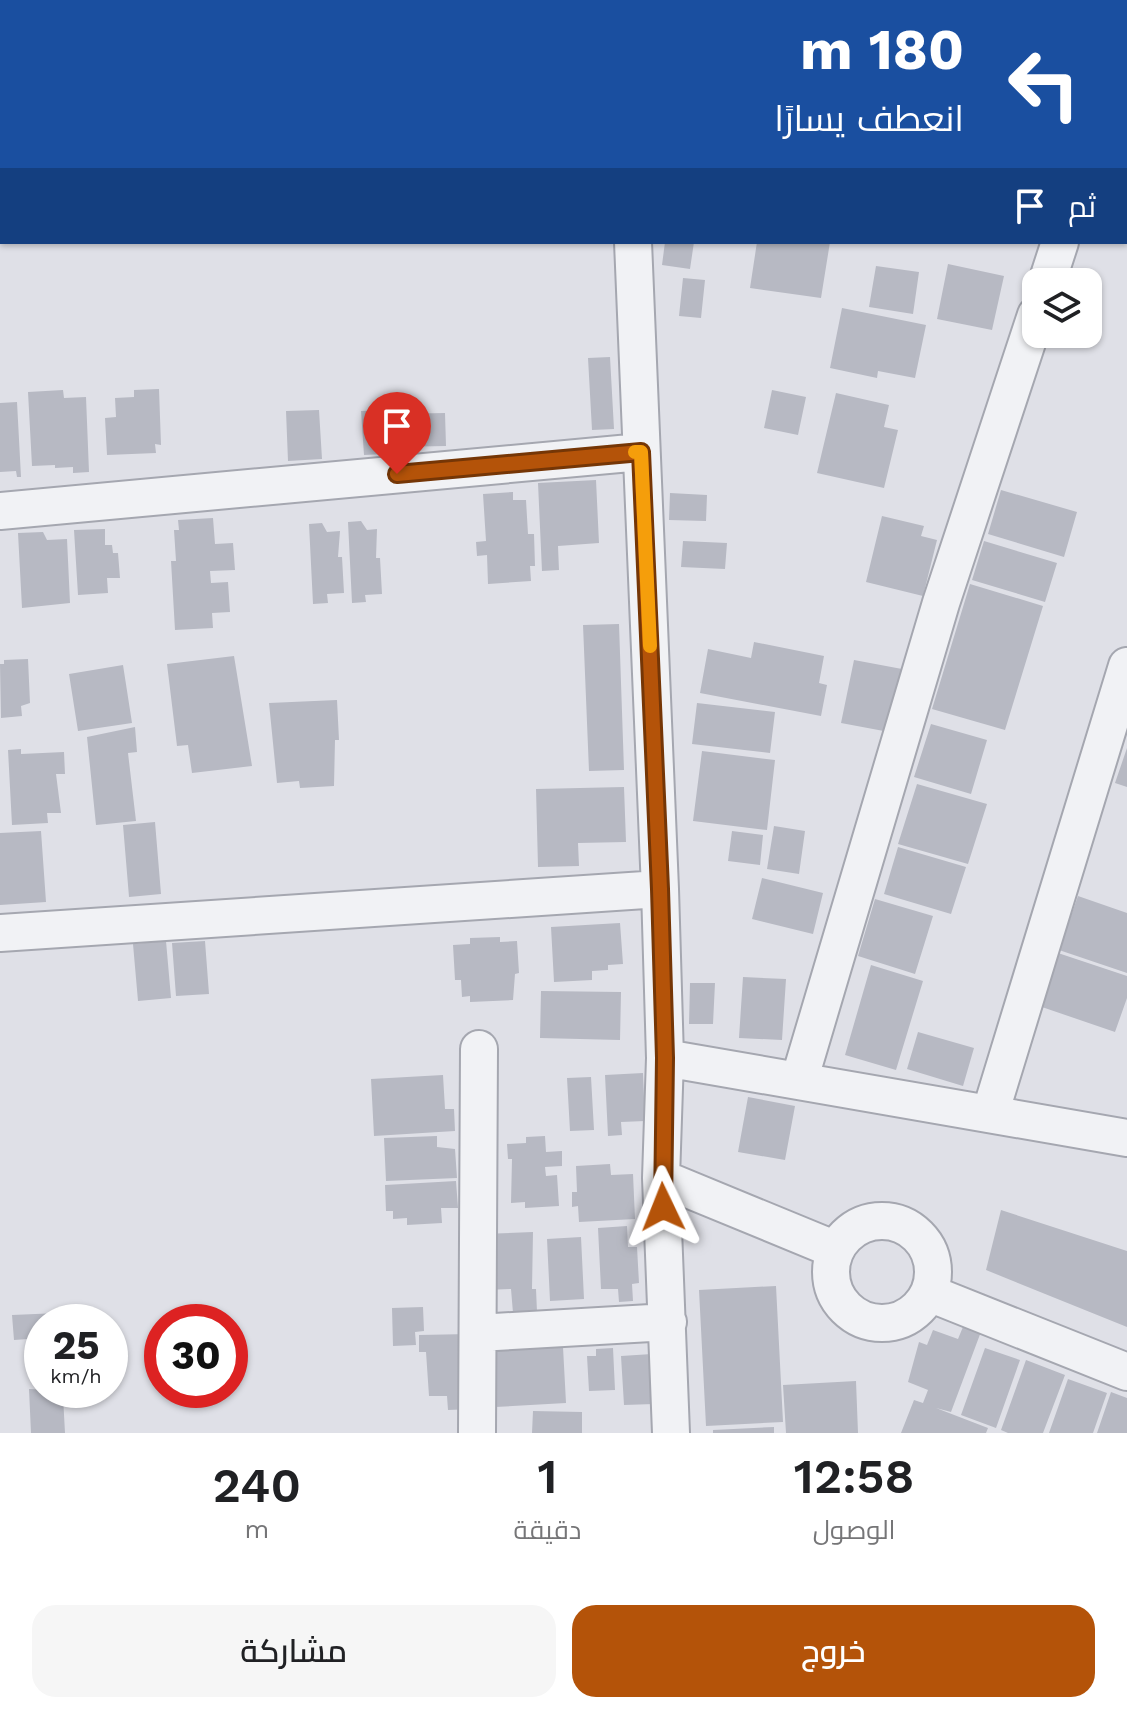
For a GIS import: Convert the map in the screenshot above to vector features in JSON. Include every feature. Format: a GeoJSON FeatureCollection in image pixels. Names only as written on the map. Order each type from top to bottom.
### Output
{"type":"FeatureCollection","features":[{"type":"Feature","properties":{"kind":"street"},"geometry":{"type":"LineString","coordinates":[[633,244],[660,889],[665,1058],[661,1178],[671,1433]]}},
{"type":"Feature","properties":{"kind":"street"},"geometry":{"type":"LineString","coordinates":[[1052,268],[1059,244]]}},
{"type":"Feature","properties":{"kind":"street"},"geometry":{"type":"LineString","coordinates":[[799,1081],[941,603],[1025,348]]}},
{"type":"Feature","properties":{"kind":"street"},"geometry":{"type":"LineString","coordinates":[[0,511],[641,452]]}},
{"type":"Feature","properties":{"kind":"street"},"geometry":{"type":"LineString","coordinates":[[990,1114],[1127,666]]}},
{"type":"Feature","properties":{"kind":"street"},"geometry":{"type":"LineString","coordinates":[[0,933],[660,889]]}},
{"type":"Feature","properties":{"kind":"street"},"geometry":{"type":"LineString","coordinates":[[477,1433],[479,1049]]}},
{"type":"Feature","properties":{"kind":"street"},"geometry":{"type":"LineString","coordinates":[[665,1058],[1127,1138]]}},
{"type":"Feature","properties":{"kind":"street"},"geometry":{"type":"LineString","coordinates":[[661,1178],[836,1250]]}},
{"type":"Feature","properties":{"kind":"street"},"geometry":{"type":"LineString","coordinates":[[883,1221],[911,1229],[929,1251],[933,1280],[929,1293],[909,1316],[882,1323],[854,1315],[835,1293],[831,1279],[836,1250],[844,1238],[868,1223],[883,1221]]}},
{"type":"Feature","properties":{"kind":"street"},"geometry":{"type":"LineString","coordinates":[[929,1293],[1127,1372]]}},
{"type":"Feature","properties":{"kind":"street"},"geometry":{"type":"LineString","coordinates":[[478,1333],[668,1322]]}},
{"type":"Feature","properties":{"kind":"building"},"geometry":{"type":"Polygon","coordinates":[[[665,244],[694,244],[690,269],[662,265],[665,244]]]}},
{"type":"Feature","properties":{"kind":"building"},"geometry":{"type":"Polygon","coordinates":[[[757,244],[830,244],[821,298],[750,288],[757,244]]]}},
{"type":"Feature","properties":{"kind":"building"},"geometry":{"type":"Polygon","coordinates":[[[948,264],[1004,276],[992,330],[937,319],[948,264]]]}},
{"type":"Feature","properties":{"kind":"building"},"geometry":{"type":"Polygon","coordinates":[[[876,266],[919,272],[913,314],[869,307],[876,266]]]}},
{"type":"Feature","properties":{"kind":"building"},"geometry":{"type":"Polygon","coordinates":[[[683,278],[705,280],[701,318],[679,316],[683,278]]]}},
{"type":"Feature","properties":{"kind":"building"},"geometry":{"type":"Polygon","coordinates":[[[842,308],[926,325],[915,378],[878,371],[877,378],[830,368],[842,308]]]}},
{"type":"Feature","properties":{"kind":"building"},"geometry":{"type":"Polygon","coordinates":[[[610,357],[614,429],[592,430],[588,358],[610,357]]]}},
{"type":"Feature","properties":{"kind":"building"},"geometry":{"type":"Polygon","coordinates":[[[159,389],[161,445],[155,444],[156,453],[107,455],[105,418],[116,417],[115,398],[134,397],[134,390],[159,389]]]}},
{"type":"Feature","properties":{"kind":"building"},"geometry":{"type":"Polygon","coordinates":[[[63,390],[64,398],[86,397],[89,472],[73,473],[73,467],[55,468],[55,465],[32,466],[28,392],[63,390]]]}},
{"type":"Feature","properties":{"kind":"building"},"geometry":{"type":"Polygon","coordinates":[[[772,390],[806,397],[798,435],[764,428],[772,390]]]}},
{"type":"Feature","properties":{"kind":"building"},"geometry":{"type":"Polygon","coordinates":[[[836,393],[889,405],[884,427],[898,430],[884,488],[817,473],[836,393]]]}},
{"type":"Feature","properties":{"kind":"building"},"geometry":{"type":"Polygon","coordinates":[[[17,402],[21,477],[17,477],[16,471],[0,472],[0,403],[17,402]]]}},
{"type":"Feature","properties":{"kind":"building"},"geometry":{"type":"Polygon","coordinates":[[[319,410],[322,459],[288,461],[286,411],[319,410]]]}},
{"type":"Feature","properties":{"kind":"building"},"geometry":{"type":"Polygon","coordinates":[[[382,410],[385,454],[364,455],[361,411],[382,410]]]}},
{"type":"Feature","properties":{"kind":"building"},"geometry":{"type":"Polygon","coordinates":[[[445,413],[446,446],[395,447],[393,414],[445,413]]]}},
{"type":"Feature","properties":{"kind":"building"},"geometry":{"type":"Polygon","coordinates":[[[596,480],[599,543],[558,546],[559,570],[542,571],[538,483],[596,480]]]}},
{"type":"Feature","properties":{"kind":"building"},"geometry":{"type":"Polygon","coordinates":[[[1001,490],[1077,512],[1064,557],[988,534],[1001,490]]]}},
{"type":"Feature","properties":{"kind":"building"},"geometry":{"type":"Polygon","coordinates":[[[513,492],[513,500],[526,500],[528,534],[534,534],[535,566],[530,566],[531,581],[488,584],[487,555],[477,556],[476,542],[486,541],[483,494],[513,492]]]}},
{"type":"Feature","properties":{"kind":"building"},"geometry":{"type":"Polygon","coordinates":[[[670,493],[707,495],[706,521],[669,520],[670,493]]]}},
{"type":"Feature","properties":{"kind":"building"},"geometry":{"type":"Polygon","coordinates":[[[882,516],[924,526],[921,536],[937,540],[923,596],[866,582],[882,516]]]}},
{"type":"Feature","properties":{"kind":"building"},"geometry":{"type":"Polygon","coordinates":[[[213,518],[215,544],[233,543],[235,570],[210,571],[211,583],[228,582],[230,612],[212,613],[213,628],[175,630],[171,561],[176,561],[174,530],[179,530],[178,520],[213,518]]]}},
{"type":"Feature","properties":{"kind":"building"},"geometry":{"type":"Polygon","coordinates":[[[361,521],[367,530],[377,529],[376,558],[380,558],[382,594],[365,595],[366,602],[352,603],[348,522],[361,521]]]}},
{"type":"Feature","properties":{"kind":"building"},"geometry":{"type":"Polygon","coordinates":[[[322,523],[327,532],[340,531],[338,557],[342,557],[344,593],[327,594],[328,603],[313,604],[309,524],[322,523]]]}},
{"type":"Feature","properties":{"kind":"building"},"geometry":{"type":"Polygon","coordinates":[[[105,529],[105,545],[112,545],[113,553],[118,553],[120,578],[107,578],[108,593],[78,595],[74,530],[105,529]]]}},
{"type":"Feature","properties":{"kind":"building"},"geometry":{"type":"Polygon","coordinates":[[[43,532],[47,540],[67,539],[70,603],[22,608],[18,533],[43,532]]]}},
{"type":"Feature","properties":{"kind":"building"},"geometry":{"type":"Polygon","coordinates":[[[683,541],[727,543],[725,569],[681,567],[683,541]]]}},
{"type":"Feature","properties":{"kind":"building"},"geometry":{"type":"Polygon","coordinates":[[[984,541],[1057,563],[1045,602],[972,580],[984,541]]]}},
{"type":"Feature","properties":{"kind":"building"},"geometry":{"type":"Polygon","coordinates":[[[970,584],[1043,606],[1005,730],[932,709],[970,584]]]}},
{"type":"Feature","properties":{"kind":"building"},"geometry":{"type":"Polygon","coordinates":[[[619,624],[624,770],[589,771],[583,625],[619,624]]]}},
{"type":"Feature","properties":{"kind":"building"},"geometry":{"type":"Polygon","coordinates":[[[754,642],[824,656],[819,683],[827,685],[821,716],[700,693],[708,649],[751,658],[754,642]]]}},
{"type":"Feature","properties":{"kind":"building"},"geometry":{"type":"Polygon","coordinates":[[[234,656],[252,766],[192,773],[188,745],[177,746],[167,664],[234,656]]]}},
{"type":"Feature","properties":{"kind":"building"},"geometry":{"type":"Polygon","coordinates":[[[28,659],[30,703],[21,706],[22,716],[1,718],[0,664],[4,664],[4,660],[28,659]]]}},
{"type":"Feature","properties":{"kind":"building"},"geometry":{"type":"Polygon","coordinates":[[[854,660],[902,669],[889,732],[841,723],[854,660]]]}},
{"type":"Feature","properties":{"kind":"building"},"geometry":{"type":"Polygon","coordinates":[[[123,665],[132,723],[78,731],[69,674],[123,665]]]}},
{"type":"Feature","properties":{"kind":"building"},"geometry":{"type":"Polygon","coordinates":[[[337,700],[339,740],[335,740],[334,786],[300,788],[299,781],[277,783],[269,703],[337,700]]]}},
{"type":"Feature","properties":{"kind":"building"},"geometry":{"type":"Polygon","coordinates":[[[697,703],[775,712],[770,753],[692,744],[697,703]]]}},
{"type":"Feature","properties":{"kind":"building"},"geometry":{"type":"Polygon","coordinates":[[[931,724],[987,740],[971,794],[914,777],[931,724]]]}},
{"type":"Feature","properties":{"kind":"building"},"geometry":{"type":"Polygon","coordinates":[[[135,727],[137,752],[128,753],[136,821],[96,825],[87,737],[135,727]]]}},
{"type":"Feature","properties":{"kind":"building"},"geometry":{"type":"Polygon","coordinates":[[[1127,748],[1127,787],[1115,783],[1127,748]]]}},
{"type":"Feature","properties":{"kind":"building"},"geometry":{"type":"Polygon","coordinates":[[[21,749],[21,754],[64,752],[65,774],[56,774],[61,813],[47,813],[48,823],[12,825],[8,750],[21,749]]]}},
{"type":"Feature","properties":{"kind":"building"},"geometry":{"type":"Polygon","coordinates":[[[702,751],[775,760],[767,830],[693,821],[702,751]]]}},
{"type":"Feature","properties":{"kind":"building"},"geometry":{"type":"Polygon","coordinates":[[[917,784],[987,804],[968,864],[898,844],[917,784]]]}},
{"type":"Feature","properties":{"kind":"building"},"geometry":{"type":"Polygon","coordinates":[[[624,787],[626,842],[578,843],[579,866],[538,867],[536,789],[624,787]]]}},
{"type":"Feature","properties":{"kind":"building"},"geometry":{"type":"Polygon","coordinates":[[[155,822],[161,894],[129,897],[123,825],[155,822]]]}},
{"type":"Feature","properties":{"kind":"building"},"geometry":{"type":"Polygon","coordinates":[[[774,826],[805,831],[799,874],[767,869],[774,826]]]}},
{"type":"Feature","properties":{"kind":"building"},"geometry":{"type":"Polygon","coordinates":[[[41,831],[46,902],[0,905],[0,833],[41,831]]]}},
{"type":"Feature","properties":{"kind":"building"},"geometry":{"type":"Polygon","coordinates":[[[732,831],[763,835],[760,865],[728,861],[732,831]]]}},
{"type":"Feature","properties":{"kind":"building"},"geometry":{"type":"Polygon","coordinates":[[[898,847],[966,867],[951,914],[884,894],[898,847]]]}},
{"type":"Feature","properties":{"kind":"building"},"geometry":{"type":"Polygon","coordinates":[[[762,878],[823,893],[813,934],[752,919],[762,878]]]}},
{"type":"Feature","properties":{"kind":"building"},"geometry":{"type":"Polygon","coordinates":[[[1078,896],[1127,913],[1127,973],[1059,950],[1078,896]]]}},
{"type":"Feature","properties":{"kind":"building"},"geometry":{"type":"Polygon","coordinates":[[[875,899],[933,916],[915,974],[858,956],[875,899]]]}},
{"type":"Feature","properties":{"kind":"building"},"geometry":{"type":"Polygon","coordinates":[[[620,923],[623,964],[608,965],[608,970],[592,971],[592,980],[554,982],[551,927],[620,923]]]}},
{"type":"Feature","properties":{"kind":"building"},"geometry":{"type":"Polygon","coordinates":[[[500,937],[500,942],[517,941],[519,973],[515,974],[513,1000],[470,1002],[470,996],[462,997],[461,980],[455,980],[453,945],[470,944],[470,938],[500,937]]]}},
{"type":"Feature","properties":{"kind":"building"},"geometry":{"type":"Polygon","coordinates":[[[166,941],[171,998],[138,1001],[133,944],[166,941]]]}},
{"type":"Feature","properties":{"kind":"building"},"geometry":{"type":"Polygon","coordinates":[[[205,941],[209,994],[176,996],[172,943],[205,941]]]}},
{"type":"Feature","properties":{"kind":"building"},"geometry":{"type":"Polygon","coordinates":[[[1058,953],[1127,976],[1127,998],[1115,1032],[1039,1006],[1058,953]]]}},
{"type":"Feature","properties":{"kind":"building"},"geometry":{"type":"Polygon","coordinates":[[[871,965],[923,981],[896,1070],[845,1055],[871,965]]]}},
{"type":"Feature","properties":{"kind":"building"},"geometry":{"type":"Polygon","coordinates":[[[743,977],[786,979],[782,1040],[739,1038],[743,977]]]}},
{"type":"Feature","properties":{"kind":"building"},"geometry":{"type":"Polygon","coordinates":[[[690,983],[715,983],[713,1024],[689,1024],[690,983]]]}},
{"type":"Feature","properties":{"kind":"building"},"geometry":{"type":"Polygon","coordinates":[[[541,991],[621,992],[620,1040],[540,1038],[541,991]]]}},
{"type":"Feature","properties":{"kind":"building"},"geometry":{"type":"Polygon","coordinates":[[[918,1032],[974,1048],[963,1086],[907,1069],[918,1032]]]}},
{"type":"Feature","properties":{"kind":"building"},"geometry":{"type":"Polygon","coordinates":[[[643,1073],[645,1121],[621,1122],[622,1135],[608,1136],[605,1075],[643,1073]]]}},
{"type":"Feature","properties":{"kind":"building"},"geometry":{"type":"Polygon","coordinates":[[[443,1075],[445,1109],[454,1109],[455,1131],[374,1136],[371,1079],[443,1075]]]}},
{"type":"Feature","properties":{"kind":"building"},"geometry":{"type":"Polygon","coordinates":[[[591,1077],[594,1130],[570,1131],[567,1078],[591,1077]]]}},
{"type":"Feature","properties":{"kind":"building"},"geometry":{"type":"Polygon","coordinates":[[[748,1097],[795,1106],[785,1160],[738,1152],[748,1097]]]}},
{"type":"Feature","properties":{"kind":"building"},"geometry":{"type":"Polygon","coordinates":[[[437,1136],[437,1147],[455,1149],[457,1178],[386,1181],[384,1138],[437,1136]]]}},
{"type":"Feature","properties":{"kind":"building"},"geometry":{"type":"Polygon","coordinates":[[[545,1136],[546,1152],[562,1151],[562,1166],[545,1167],[546,1176],[557,1175],[559,1206],[525,1208],[525,1202],[511,1203],[512,1159],[508,1159],[507,1144],[526,1143],[526,1137],[545,1136]]]}},
{"type":"Feature","properties":{"kind":"building"},"geometry":{"type":"Polygon","coordinates":[[[610,1164],[611,1175],[633,1174],[635,1219],[579,1222],[578,1206],[572,1207],[572,1192],[577,1192],[576,1166],[610,1164]]]}},
{"type":"Feature","properties":{"kind":"building"},"geometry":{"type":"Polygon","coordinates":[[[456,1181],[458,1208],[441,1208],[442,1223],[407,1225],[407,1218],[393,1219],[393,1211],[386,1211],[385,1185],[456,1181]]]}},
{"type":"Feature","properties":{"kind":"building"},"geometry":{"type":"Polygon","coordinates":[[[1001,1210],[1127,1251],[1127,1327],[986,1270],[1001,1210]]]}},
{"type":"Feature","properties":{"kind":"building"},"geometry":{"type":"Polygon","coordinates":[[[627,1226],[628,1247],[637,1247],[639,1283],[632,1284],[633,1301],[619,1302],[618,1289],[601,1289],[598,1228],[627,1226]]]}},
{"type":"Feature","properties":{"kind":"building"},"geometry":{"type":"Polygon","coordinates":[[[533,1232],[532,1289],[536,1289],[537,1312],[513,1313],[511,1289],[485,1290],[482,1234],[533,1232]]]}},
{"type":"Feature","properties":{"kind":"building"},"geometry":{"type":"Polygon","coordinates":[[[581,1237],[584,1299],[550,1301],[547,1239],[581,1237]]]}},
{"type":"Feature","properties":{"kind":"building"},"geometry":{"type":"Polygon","coordinates":[[[776,1286],[783,1422],[706,1426],[699,1290],[776,1286]]]}},
{"type":"Feature","properties":{"kind":"building"},"geometry":{"type":"Polygon","coordinates":[[[423,1307],[424,1331],[415,1332],[416,1345],[393,1346],[392,1308],[423,1307]]]}},
{"type":"Feature","properties":{"kind":"building"},"geometry":{"type":"Polygon","coordinates":[[[24,1314],[24,1339],[14,1340],[12,1315],[24,1314]]]}},
{"type":"Feature","properties":{"kind":"building"},"geometry":{"type":"Polygon","coordinates":[[[965,1322],[982,1329],[951,1412],[936,1408],[988,1428],[986,1433],[901,1433],[914,1400],[923,1403],[928,1390],[908,1382],[919,1342],[927,1345],[933,1330],[958,1339],[965,1322]]]}},
{"type":"Feature","properties":{"kind":"building"},"geometry":{"type":"Polygon","coordinates":[[[469,1334],[472,1409],[448,1410],[447,1396],[429,1396],[426,1352],[419,1352],[419,1335],[469,1334]]]}},
{"type":"Feature","properties":{"kind":"building"},"geometry":{"type":"Polygon","coordinates":[[[563,1347],[566,1403],[495,1407],[492,1351],[563,1347]]]}},
{"type":"Feature","properties":{"kind":"building"},"geometry":{"type":"Polygon","coordinates":[[[613,1348],[615,1390],[589,1391],[587,1356],[596,1356],[596,1349],[613,1348]]]}},
{"type":"Feature","properties":{"kind":"building"},"geometry":{"type":"Polygon","coordinates":[[[985,1348],[1020,1360],[996,1428],[961,1415],[985,1348]]]}},
{"type":"Feature","properties":{"kind":"building"},"geometry":{"type":"Polygon","coordinates":[[[652,1354],[654,1404],[624,1405],[621,1356],[652,1354]]]}},
{"type":"Feature","properties":{"kind":"building"},"geometry":{"type":"Polygon","coordinates":[[[1026,1360],[1065,1375],[1043,1433],[1008,1433],[1001,1430],[1026,1360]]]}},
{"type":"Feature","properties":{"kind":"building"},"geometry":{"type":"Polygon","coordinates":[[[1068,1379],[1107,1393],[1093,1433],[1049,1433],[1068,1379]]]}},
{"type":"Feature","properties":{"kind":"building"},"geometry":{"type":"Polygon","coordinates":[[[856,1381],[858,1433],[786,1433],[783,1385],[856,1381]]]}},
{"type":"Feature","properties":{"kind":"building"},"geometry":{"type":"Polygon","coordinates":[[[1111,1392],[1127,1398],[1127,1433],[1097,1433],[1111,1392]]]}},
{"type":"Feature","properties":{"kind":"building"},"geometry":{"type":"Polygon","coordinates":[[[30,1408],[64,1408],[65,1433],[31,1433],[30,1408]]]}},
{"type":"Feature","properties":{"kind":"building"},"geometry":{"type":"Polygon","coordinates":[[[533,1411],[582,1412],[582,1433],[532,1433],[533,1411]]]}},
{"type":"Feature","properties":{"kind":"building"},"geometry":{"type":"Polygon","coordinates":[[[774,1427],[774,1433],[713,1433],[713,1430],[774,1427]]]}},
{"type":"Feature","properties":{"kind":"slow traffic"},"geometry":{"type":"LineString","coordinates":[[635,452],[641,452],[650,646]]}},
{"type":"Feature","properties":{"kind":"route"},"geometry":{"type":"LineString","coordinates":[[397,474],[641,452],[665,1058],[663,1207]]}}]}
